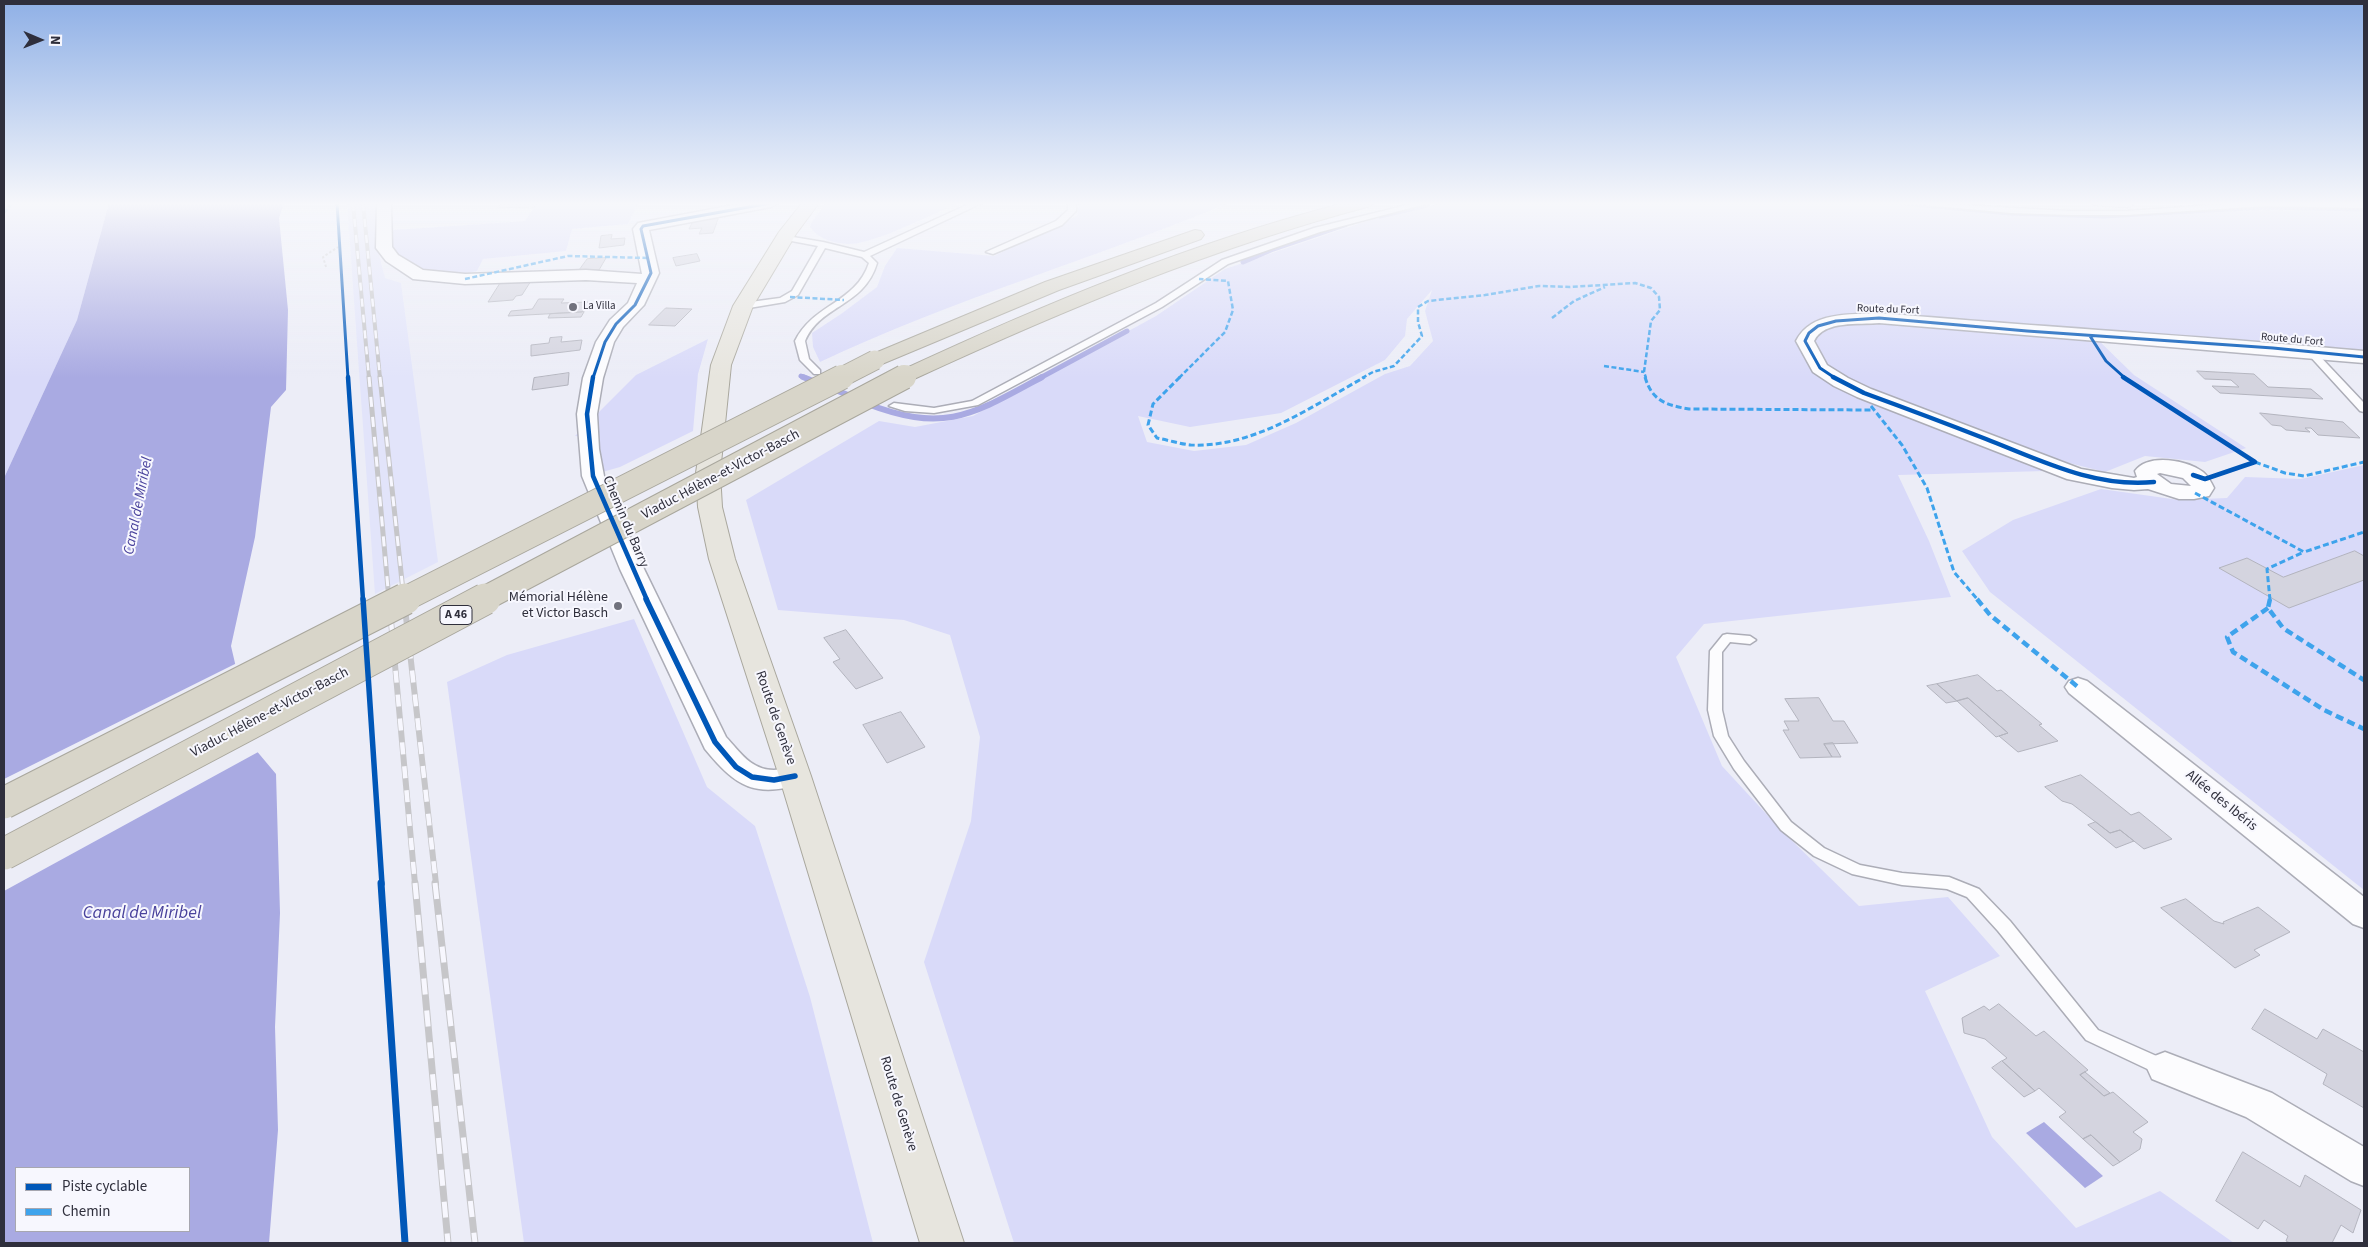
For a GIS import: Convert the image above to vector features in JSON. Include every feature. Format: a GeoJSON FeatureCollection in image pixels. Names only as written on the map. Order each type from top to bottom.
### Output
{"type":"FeatureCollection","features":[{"type":"Feature","properties":{"kind":"highway"},"geometry":{"type":"LineString","coordinates":[[4,803],[875,360],[1052,286],[1122,261]]}},
{"type":"Feature","properties":{"kind":"highway","name":"Viaduc Hélène-et-Victor-Basch"},"geometry":{"type":"LineString","coordinates":[[4,854],[907,375],[982,340],[1096,291],[1175,261]]}},
{"type":"Feature","properties":{"kind":"main road","name":"Route de Genève"},"geometry":{"type":"LineString","coordinates":[[769,261],[746,300],[722,365],[708,473],[710,507],[722,559],[795,776],[942,1243]]}},
{"type":"Feature","properties":{"kind":"street"},"geometry":{"type":"LineString","coordinates":[[397,261],[419,275],[465,279],[586,275],[649,279],[651,273],[649,261]]}},
{"type":"Feature","properties":{"kind":"street","name":"Chemin du Barry"},"geometry":{"type":"LineString","coordinates":[[649,279],[635,305],[616,324],[605,342],[593,378],[587,414],[593,476],[632,569],[715,742],[736,767],[752,778],[774,780],[795,776]]}},
{"type":"Feature","properties":{"kind":"street","name":"Route du Fort"},"geometry":{"type":"LineString","coordinates":[[2154,482],[2134,484],[2112,482],[2075,474],[1931,417],[1864,393],[1841,382],[1820,368],[1805,341],[1809,333],[1818,326],[1836,320],[1879,318],[2027,331],[2310,351],[2364,357]]}},
{"type":"Feature","properties":{"kind":"street","name":"Allée des Ibéris"},"geometry":{"type":"LineString","coordinates":[[2078,687],[2364,915]]}},
{"type":"Feature","properties":{"kind":"street"},"geometry":{"type":"LineString","coordinates":[[2165,1068],[2260,1105],[2364,1168]]}},
{"type":"Feature","properties":{"kind":"lane"},"geometry":{"type":"LineString","coordinates":[[746,300],[782,300],[796,292],[813,261]]}},
{"type":"Feature","properties":{"kind":"lane"},"geometry":{"type":"LineString","coordinates":[[817,372],[805,360],[800,341],[807,328],[830,309],[857,292],[871,275],[873,263],[871,261]]}},
{"type":"Feature","properties":{"kind":"lane"},"geometry":{"type":"LineString","coordinates":[[894,406],[919,412],[952,410],[975,403],[1158,306],[1227,261]]}},
{"type":"Feature","properties":{"kind":"lane"},"geometry":{"type":"LineString","coordinates":[[2310,351],[2364,409]]}},
{"type":"Feature","properties":{"kind":"lane"},"geometry":{"type":"LineString","coordinates":[[1750,640],[1727,638],[1716,651],[1715,710],[1721,736],[1739,765],[1786,826],[1819,852],[1857,870],[1902,879],[1949,883],[1973,893],[2004,926],[2092,1035],[2165,1068]]}},
{"type":"Feature","properties":{"kind":"path"},"geometry":{"type":"LineString","coordinates":[[324,261],[326,267]]}},
{"type":"Feature","properties":{"kind":"shaded area"},"geometry":{"type":"Polygon","coordinates":[[[4,261],[93,261],[77,320],[4,478],[4,261]]]}},
{"type":"Feature","properties":{"kind":"shaded area"},"geometry":{"type":"Polygon","coordinates":[[[351,261],[381,261],[385,278],[401,283],[438,562],[375,594],[351,261]]]}},
{"type":"Feature","properties":{"kind":"shaded area"},"geometry":{"type":"Polygon","coordinates":[[[406,261],[482,261],[477,271],[452,274],[429,272],[406,261]]]}},
{"type":"Feature","properties":{"kind":"shaded area"},"geometry":{"type":"Polygon","coordinates":[[[888,261],[1077,261],[921,318],[820,362],[813,347],[812,333],[877,287],[888,261]]]}},
{"type":"Feature","properties":{"kind":"shaded area"},"geometry":{"type":"Polygon","coordinates":[[[1248,261],[2364,261],[2364,352],[2088,330],[2134,375],[2246,448],[2205,462],[2145,456],[2105,472],[2069,463],[2045,471],[1898,475],[1929,541],[1951,597],[1704,624],[1676,657],[1722,766],[1782,831],[1859,906],[1948,897],[2000,956],[1925,991],[1992,1137],[2076,1228],[2160,1191],[2234,1243],[1014,1243],[924,962],[971,821],[980,737],[950,635],[904,620],[778,610],[746,500],[879,421],[915,427],[973,416],[1156,316],[1225,269],[1248,261]],[[1432,290],[1407,319],[1405,336],[1385,360],[1281,413],[1190,427],[1138,416],[1147,442],[1194,451],[1246,445],[1296,423],[1385,374],[1410,366],[1433,341],[1425,311],[1432,290]]]}},
{"type":"Feature","properties":{"kind":"shaded area"},"geometry":{"type":"Polygon","coordinates":[[[708,339],[698,374],[693,431],[620,467],[599,473],[593,437],[575,436],[636,375],[708,339]]]}},
{"type":"Feature","properties":{"kind":"shaded area"},"geometry":{"type":"Polygon","coordinates":[[[2364,465],[2364,890],[1990,592],[1962,551],[2013,520],[2101,489],[2179,500],[2227,498],[2245,477],[2301,479],[2364,465]]]}},
{"type":"Feature","properties":{"kind":"shaded area"},"geometry":{"type":"Polygon","coordinates":[[[634,619],[707,787],[755,826],[810,997],[873,1243],[524,1243],[447,682],[507,655],[634,619]]]}},
{"type":"Feature","properties":{"kind":"water","name":"Canal de Miribel"},"geometry":{"type":"Polygon","coordinates":[[[93,261],[283,261],[288,310],[286,390],[271,407],[255,537],[231,646],[255,749],[276,774],[280,913],[275,1027],[278,1130],[269,1243],[4,1243],[4,478],[77,320],[93,261]]]}},
{"type":"Feature","properties":{"kind":"water"},"geometry":{"type":"Polygon","coordinates":[[[2044,1122],[2103,1176],[2085,1188],[2026,1133],[2044,1122]]]}},
{"type":"Feature","properties":{"kind":"pier"},"geometry":{"type":"Polygon","coordinates":[[[237,663],[257,748],[260,751],[4,891],[4,779],[237,663]]]}},
{"type":"Feature","properties":{"kind":"building"},"geometry":{"type":"Polygon","coordinates":[[[585,261],[604,261],[599,270],[579,270],[585,261]]]}},
{"type":"Feature","properties":{"kind":"building"},"geometry":{"type":"Polygon","coordinates":[[[674,261],[699,261],[676,266],[674,261]]]}},
{"type":"Feature","properties":{"kind":"building"},"geometry":{"type":"Polygon","coordinates":[[[531,281],[522,295],[516,296],[513,300],[488,302],[500,283],[531,281]]]}},
{"type":"Feature","properties":{"kind":"building"},"geometry":{"type":"Polygon","coordinates":[[[539,299],[564,299],[561,303],[588,302],[582,312],[508,316],[511,311],[532,309],[539,299]]]}},
{"type":"Feature","properties":{"kind":"building"},"geometry":{"type":"Polygon","coordinates":[[[666,308],[692,309],[675,326],[649,325],[666,308]]]}},
{"type":"Feature","properties":{"kind":"building"},"geometry":{"type":"Polygon","coordinates":[[[584,312],[581,317],[548,318],[550,314],[584,312]]]}},
{"type":"Feature","properties":{"kind":"building"},"geometry":{"type":"Polygon","coordinates":[[[562,337],[561,342],[582,340],[580,350],[531,356],[531,345],[549,343],[550,338],[562,337]]]}},
{"type":"Feature","properties":{"kind":"building"},"geometry":{"type":"Polygon","coordinates":[[[2197,371],[2254,374],[2268,387],[2311,389],[2323,399],[2220,393],[2212,386],[2239,387],[2231,380],[2205,379],[2197,371]]]}},
{"type":"Feature","properties":{"kind":"building"},"geometry":{"type":"Polygon","coordinates":[[[569,373],[568,385],[532,390],[534,378],[569,373]]]}},
{"type":"Feature","properties":{"kind":"building"},"geometry":{"type":"Polygon","coordinates":[[[2260,413],[2343,422],[2360,438],[2318,435],[2311,428],[2305,428],[2310,432],[2286,430],[2281,426],[2272,425],[2260,413]]]}},
{"type":"Feature","properties":{"kind":"building"},"geometry":{"type":"Polygon","coordinates":[[[2355,551],[2364,556],[2364,580],[2289,608],[2219,568],[2247,558],[2283,577],[2355,551]]]}},
{"type":"Feature","properties":{"kind":"building"},"geometry":{"type":"Polygon","coordinates":[[[846,630],[883,678],[856,689],[833,662],[840,659],[824,638],[846,630]]]}},
{"type":"Feature","properties":{"kind":"building"},"geometry":{"type":"Polygon","coordinates":[[[1978,675],[1997,691],[2001,690],[2042,724],[2039,725],[2058,741],[2018,752],[1999,736],[2008,733],[1968,698],[1957,701],[1937,684],[1978,675]]]}},
{"type":"Feature","properties":{"kind":"building"},"geometry":{"type":"Polygon","coordinates":[[[1937,684],[1957,701],[1946,703],[1927,686],[1937,684]]]}},
{"type":"Feature","properties":{"kind":"building"},"geometry":{"type":"Polygon","coordinates":[[[1819,698],[1833,721],[1844,721],[1858,743],[1824,744],[1832,757],[1800,758],[1783,730],[1789,730],[1784,721],[1799,721],[1785,699],[1819,698]]]}},
{"type":"Feature","properties":{"kind":"building"},"geometry":{"type":"Polygon","coordinates":[[[1968,698],[2008,733],[1996,737],[1957,701],[1968,698]]]}},
{"type":"Feature","properties":{"kind":"building"},"geometry":{"type":"Polygon","coordinates":[[[901,712],[925,747],[887,763],[863,725],[901,712]]]}},
{"type":"Feature","properties":{"kind":"building"},"geometry":{"type":"Polygon","coordinates":[[[1833,743],[1841,757],[1832,757],[1824,744],[1833,743]]]}},
{"type":"Feature","properties":{"kind":"building"},"geometry":{"type":"Polygon","coordinates":[[[2081,775],[2131,815],[2139,812],[2172,839],[2144,849],[2120,830],[2110,833],[2072,804],[2062,801],[2045,787],[2081,775]]]}},
{"type":"Feature","properties":{"kind":"building"},"geometry":{"type":"Polygon","coordinates":[[[2096,822],[2110,833],[2120,830],[2134,841],[2116,848],[2088,825],[2096,822]]]}},
{"type":"Feature","properties":{"kind":"building"},"geometry":{"type":"Polygon","coordinates":[[[2186,899],[2214,921],[2224,924],[2223,922],[2258,907],[2290,932],[2254,950],[2260,955],[2235,968],[2161,908],[2186,899]]]}},
{"type":"Feature","properties":{"kind":"building"},"geometry":{"type":"Polygon","coordinates":[[[1999,1004],[2036,1036],[2044,1031],[2088,1070],[2080,1075],[2104,1096],[2113,1092],[2148,1122],[2133,1132],[2142,1139],[2140,1149],[2120,1162],[2091,1135],[2083,1139],[2059,1117],[2066,1112],[2039,1088],[2035,1091],[2002,1061],[2007,1058],[1985,1039],[1964,1033],[1962,1018],[1984,1006],[1989,1010],[1999,1004]]]}},
{"type":"Feature","properties":{"kind":"building"},"geometry":{"type":"Polygon","coordinates":[[[2265,1009],[2317,1039],[2323,1029],[2364,1052],[2364,1108],[2323,1084],[2327,1074],[2252,1029],[2265,1009]]]}},
{"type":"Feature","properties":{"kind":"building"},"geometry":{"type":"Polygon","coordinates":[[[2002,1061],[2035,1091],[2024,1097],[1992,1068],[2002,1061]]]}},
{"type":"Feature","properties":{"kind":"building"},"geometry":{"type":"Polygon","coordinates":[[[2085,1072],[2110,1093],[2104,1096],[2080,1075],[2085,1072]]]}},
{"type":"Feature","properties":{"kind":"building"},"geometry":{"type":"Polygon","coordinates":[[[2091,1135],[2120,1162],[2113,1166],[2083,1139],[2091,1135]]]}},
{"type":"Feature","properties":{"kind":"building"},"geometry":{"type":"Polygon","coordinates":[[[2243,1152],[2300,1187],[2305,1175],[2361,1210],[2353,1233],[2341,1225],[2332,1243],[2290,1243],[2286,1241],[2288,1236],[2264,1220],[2258,1229],[2216,1201],[2243,1152]]]}},
{"type":"Feature","properties":{"kind":"waterway"},"geometry":{"type":"LineString","coordinates":[[1040,378],[1127,331]]}},
{"type":"Feature","properties":{"kind":"waterway"},"geometry":{"type":"LineString","coordinates":[[801,376],[806,378]]}},
{"type":"Feature","properties":{"kind":"waterway"},"geometry":{"type":"LineString","coordinates":[[803,377],[818,383]]}},
{"type":"Feature","properties":{"kind":"waterway"},"geometry":{"type":"LineString","coordinates":[[865,403],[917,417],[938,418],[957,416],[996,401],[1042,377]]}},
{"type":"Feature","properties":{"kind":"waterway"},"geometry":{"type":"LineString","coordinates":[[831,388],[855,398]]}},
{"type":"Feature","properties":{"kind":"railway"},"geometry":{"type":"LineString","coordinates":[[358,261],[369,378]]}},
{"type":"Feature","properties":{"kind":"railway"},"geometry":{"type":"LineString","coordinates":[[369,261],[380,378]]}},
{"type":"Feature","properties":{"kind":"railway"},"geometry":{"type":"LineString","coordinates":[[369,377],[389,600]]}},
{"type":"Feature","properties":{"kind":"railway"},"geometry":{"type":"LineString","coordinates":[[380,377],[404,600]]}},
{"type":"Feature","properties":{"kind":"railway"},"geometry":{"type":"LineString","coordinates":[[389,599],[415,884]]}},
{"type":"Feature","properties":{"kind":"railway"},"geometry":{"type":"LineString","coordinates":[[404,599],[436,884]]}},
{"type":"Feature","properties":{"kind":"railway"},"geometry":{"type":"LineString","coordinates":[[415,883],[448,1243]]}},
{"type":"Feature","properties":{"kind":"railway"},"geometry":{"type":"LineString","coordinates":[[435,883],[475,1243]]}},
{"type":"Feature","properties":{"kind":"marked path"},"geometry":{"type":"LineString","coordinates":[[465,279],[545,261]]}},
{"type":"Feature","properties":{"kind":"marked path"},"geometry":{"type":"LineString","coordinates":[[1199,279],[1228,281],[1233,310],[1225,332],[1153,404],[1148,425],[1157,438],[1183,444],[1213,444],[1261,431],[1309,408],[1373,372],[1394,366],[1422,336],[1418,322],[1418,307],[1428,301],[1485,295],[1539,286],[1570,287],[1635,283],[1651,288],[1659,297],[1660,310],[1651,321],[1644,372],[1649,391],[1668,405],[1689,409],[1874,410]]}},
{"type":"Feature","properties":{"kind":"marked path"},"geometry":{"type":"LineString","coordinates":[[1552,318],[1574,301],[1605,287]]}},
{"type":"Feature","properties":{"kind":"marked path"},"geometry":{"type":"LineString","coordinates":[[790,297],[844,300]]}},
{"type":"Feature","properties":{"kind":"marked path"},"geometry":{"type":"LineString","coordinates":[[1604,366],[1644,372]]}},
{"type":"Feature","properties":{"kind":"marked path"},"geometry":{"type":"LineString","coordinates":[[1871,406],[1902,445],[1927,488],[1954,572],[1990,615],[2078,687]]}},
{"type":"Feature","properties":{"kind":"marked path"},"geometry":{"type":"LineString","coordinates":[[2255,462],[2298,476],[2318,474],[2347,464],[2364,462]]}},
{"type":"Feature","properties":{"kind":"marked path"},"geometry":{"type":"LineString","coordinates":[[2195,493],[2304,552],[2364,532]]}},
{"type":"Feature","properties":{"kind":"marked path"},"geometry":{"type":"LineString","coordinates":[[2304,552],[2267,569],[2271,597],[2268,608],[2283,628],[2364,680]]}},
{"type":"Feature","properties":{"kind":"marked path"},"geometry":{"type":"LineString","coordinates":[[2268,608],[2227,637],[2233,652],[2324,710],[2364,729]]}},
{"type":"Feature","properties":{"kind":"cycle path"},"geometry":{"type":"LineString","coordinates":[[341,261],[405,1243]]}},
{"type":"Feature","properties":{"kind":"cycle path"},"geometry":{"type":"LineString","coordinates":[[648,261],[651,273],[635,305],[616,324],[605,342],[593,378],[587,414],[593,476],[632,569],[715,742],[736,767],[752,777],[774,780],[795,776]]}},
{"type":"Feature","properties":{"kind":"cycle path"},"geometry":{"type":"LineString","coordinates":[[2154,482],[2134,484],[2112,482],[2075,474],[1931,417],[1864,393],[1841,382],[1820,368],[1805,341],[1809,333],[1818,326],[1836,321],[1879,318],[2027,331],[2273,348],[2364,357]]}},
{"type":"Feature","properties":{"kind":"cycle path"},"geometry":{"type":"LineString","coordinates":[[2090,336],[2097,349],[2117,372],[2255,462],[2205,479],[2193,475]]}},
{"type":"Feature","properties":{"kind":"place","name":"La Villa"},"geometry":{"type":"Point","coordinates":[573,307]}},
{"type":"Feature","properties":{"kind":"place","name":"Mémorial Hélène et Victor Basch"},"geometry":{"type":"Point","coordinates":[618,606]}}]}
